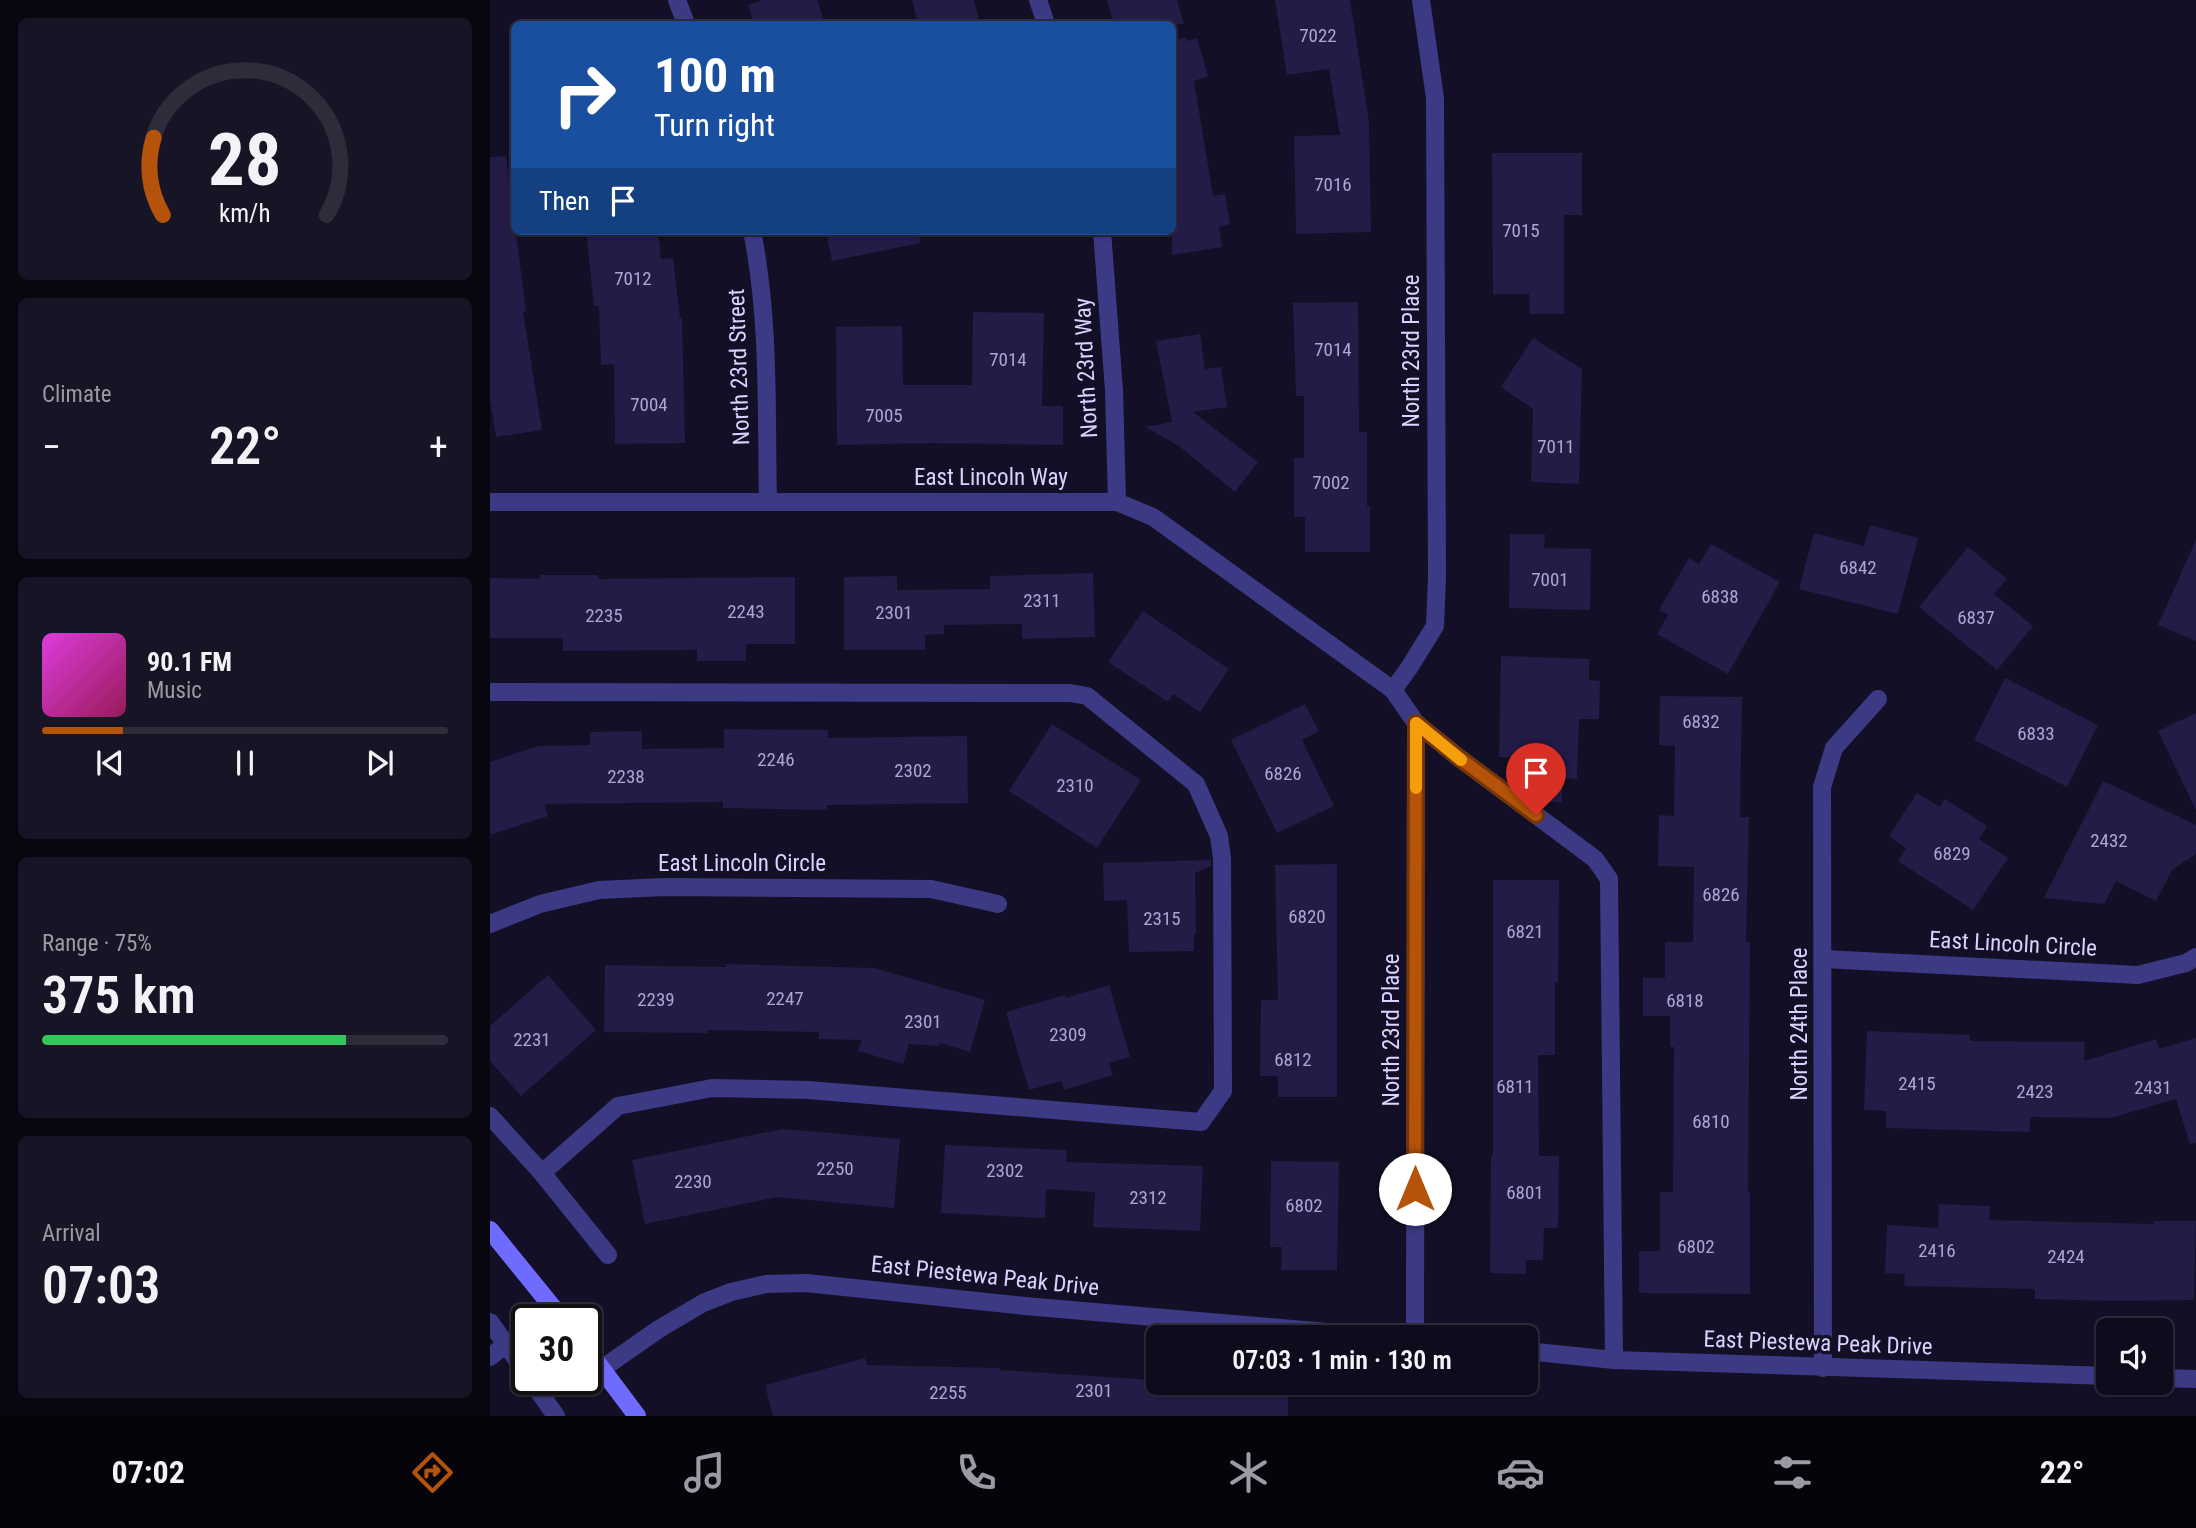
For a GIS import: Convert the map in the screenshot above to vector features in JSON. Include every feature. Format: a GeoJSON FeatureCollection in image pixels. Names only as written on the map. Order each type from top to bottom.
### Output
{"type":"FeatureCollection","features":[{"type":"Feature","properties":{"kind":"main road"},"geometry":{"type":"LineString","coordinates":[[490,1230],[550,1304]]}},
{"type":"Feature","properties":{"kind":"main road"},"geometry":{"type":"LineString","coordinates":[[603,1368],[637,1416]]}},
{"type":"Feature","properties":{"kind":"street"},"geometry":{"type":"LineString","coordinates":[[677,0],[684,21]]}},
{"type":"Feature","properties":{"kind":"street"},"geometry":{"type":"LineString","coordinates":[[1038,0],[1045,21]]}},
{"type":"Feature","properties":{"kind":"street","name":"North 23rd Place"},"geometry":{"type":"LineString","coordinates":[[1392,690],[1409,668],[1434,626],[1437,578],[1434,98],[1421,0]]}},
{"type":"Feature","properties":{"kind":"street","name":"North 23rd Street"},"geometry":{"type":"LineString","coordinates":[[753,235],[760,271],[764,316],[768,502]]}},
{"type":"Feature","properties":{"kind":"street","name":"North 23rd Way"},"geometry":{"type":"LineString","coordinates":[[1102,235],[1114,390],[1117,502]]}},
{"type":"Feature","properties":{"kind":"street","name":"East Lincoln Way"},"geometry":{"type":"LineString","coordinates":[[490,502],[1117,502],[1153,517],[1392,690],[1416,723],[1595,859],[1609,879],[1614,1360]]}},
{"type":"Feature","properties":{"kind":"street"},"geometry":{"type":"LineString","coordinates":[[490,692],[1070,693],[1087,696],[1196,784],[1219,836],[1222,858],[1223,1091],[1201,1122],[808,1090],[712,1087],[618,1106],[542,1173]]}},
{"type":"Feature","properties":{"kind":"street","name":"North 24th Place"},"geometry":{"type":"LineString","coordinates":[[1823,1368],[1822,787],[1834,748],[1878,699]]}},
{"type":"Feature","properties":{"kind":"street","name":"North 23rd Place"},"geometry":{"type":"LineString","coordinates":[[1415,1325],[1416,723]]}},
{"type":"Feature","properties":{"kind":"street","name":"East Lincoln Circle"},"geometry":{"type":"LineString","coordinates":[[490,924],[541,904],[599,890],[665,887],[931,889],[998,904]]}},
{"type":"Feature","properties":{"kind":"street","name":"East Lincoln Circle"},"geometry":{"type":"LineString","coordinates":[[1824,959],[2138,975],[2186,963],[2196,957]]}},
{"type":"Feature","properties":{"kind":"street"},"geometry":{"type":"LineString","coordinates":[[490,1116],[542,1173],[608,1255]]}},
{"type":"Feature","properties":{"kind":"street","name":"East Piestewa Peak Drive"},"geometry":{"type":"LineString","coordinates":[[603,1368],[692,1309],[731,1292],[766,1284],[807,1283],[1245,1325]]}},
{"type":"Feature","properties":{"kind":"street"},"geometry":{"type":"LineString","coordinates":[[490,1322],[511,1351]]}},
{"type":"Feature","properties":{"kind":"street"},"geometry":{"type":"LineString","coordinates":[[490,1357],[506,1344]]}},
{"type":"Feature","properties":{"kind":"street","name":"East Piestewa Peak Drive"},"geometry":{"type":"LineString","coordinates":[[1538,1352],[1614,1360],[2096,1376]]}},
{"type":"Feature","properties":{"kind":"street"},"geometry":{"type":"LineString","coordinates":[[2173,1378],[2196,1379]]}},
{"type":"Feature","properties":{"kind":"street"},"geometry":{"type":"LineString","coordinates":[[541,1395],[556,1416]]}},
{"type":"Feature","properties":{"kind":"building"},"geometry":{"type":"Polygon","coordinates":[[[763,0],[817,0],[824,21],[753,21],[748,5],[763,0]]]}},
{"type":"Feature","properties":{"kind":"building"},"geometry":{"type":"Polygon","coordinates":[[[912,0],[974,0],[979,21],[917,21],[912,0]]]}},
{"type":"Feature","properties":{"kind":"building"},"geometry":{"type":"Polygon","coordinates":[[[1107,0],[1177,0],[1184,24],[1176,24],[1176,21],[1113,21],[1107,0]]]}},
{"type":"Feature","properties":{"kind":"building"},"geometry":{"type":"Polygon","coordinates":[[[1275,0],[1350,0],[1369,122],[1371,232],[1296,234],[1294,136],[1340,135],[1329,69],[1287,75],[1275,0]]]}},
{"type":"Feature","properties":{"kind":"building"},"geometry":{"type":"Polygon","coordinates":[[[1186,38],[1187,41],[1197,38],[1208,76],[1194,81],[1213,196],[1225,194],[1230,224],[1219,227],[1222,247],[1172,255],[1172,235],[1176,235],[1176,39],[1186,38]]]}},
{"type":"Feature","properties":{"kind":"building"},"geometry":{"type":"Polygon","coordinates":[[[1492,153],[1582,153],[1582,215],[1564,215],[1564,314],[1530,314],[1529,294],[1493,294],[1492,153]]]}},
{"type":"Feature","properties":{"kind":"building"},"geometry":{"type":"Polygon","coordinates":[[[506,156],[511,195],[511,235],[516,235],[526,311],[523,312],[542,430],[496,437],[490,400],[490,157],[506,156]]]}},
{"type":"Feature","properties":{"kind":"building"},"geometry":{"type":"Polygon","coordinates":[[[586,235],[658,235],[661,259],[673,258],[680,318],[682,317],[685,443],[615,444],[614,364],[601,365],[599,306],[594,306],[586,235]]]}},
{"type":"Feature","properties":{"kind":"building"},"geometry":{"type":"Polygon","coordinates":[[[827,235],[919,235],[920,243],[832,261],[827,235]]]}},
{"type":"Feature","properties":{"kind":"building"},"geometry":{"type":"Polygon","coordinates":[[[1358,302],[1359,432],[1367,432],[1370,552],[1305,552],[1305,517],[1294,517],[1294,458],[1304,458],[1304,396],[1296,396],[1293,303],[1358,302]]]}},
{"type":"Feature","properties":{"kind":"building"},"geometry":{"type":"Polygon","coordinates":[[[973,312],[1044,313],[1042,406],[1063,406],[1063,445],[837,445],[836,327],[902,326],[903,385],[972,385],[973,312]]]}},
{"type":"Feature","properties":{"kind":"building"},"geometry":{"type":"Polygon","coordinates":[[[1200,334],[1205,369],[1221,367],[1227,407],[1193,412],[1258,462],[1235,492],[1179,446],[1145,427],[1172,422],[1156,341],[1200,334]]]}},
{"type":"Feature","properties":{"kind":"building"},"geometry":{"type":"Polygon","coordinates":[[[1533,338],[1582,369],[1579,484],[1531,482],[1533,409],[1501,387],[1533,338]]]}},
{"type":"Feature","properties":{"kind":"building"},"geometry":{"type":"Polygon","coordinates":[[[1870,525],[1918,538],[1898,614],[1799,589],[1814,533],[1864,546],[1870,525]]]}},
{"type":"Feature","properties":{"kind":"building"},"geometry":{"type":"Polygon","coordinates":[[[1510,534],[1545,534],[1544,548],[1591,549],[1590,610],[1509,608],[1510,534]]]}},
{"type":"Feature","properties":{"kind":"building"},"geometry":{"type":"Polygon","coordinates":[[[2196,540],[2196,641],[2158,625],[2196,540]]]}},
{"type":"Feature","properties":{"kind":"building"},"geometry":{"type":"Polygon","coordinates":[[[1711,544],[1780,582],[1728,674],[1657,634],[1668,615],[1659,610],[1689,558],[1699,564],[1711,544]]]}},
{"type":"Feature","properties":{"kind":"building"},"geometry":{"type":"Polygon","coordinates":[[[1968,547],[2007,579],[1994,594],[2033,626],[1997,670],[1919,607],[1968,547]]]}},
{"type":"Feature","properties":{"kind":"building"},"geometry":{"type":"Polygon","coordinates":[[[1093,573],[1095,637],[1022,639],[1022,624],[944,625],[944,634],[925,635],[925,650],[844,650],[844,577],[897,576],[897,590],[990,589],[990,576],[1093,573]]]}},
{"type":"Feature","properties":{"kind":"building"},"geometry":{"type":"Polygon","coordinates":[[[540,575],[598,575],[598,579],[795,577],[795,644],[746,644],[746,661],[697,661],[697,650],[563,651],[563,638],[490,638],[490,578],[540,579],[540,575]]]}},
{"type":"Feature","properties":{"kind":"building"},"geometry":{"type":"Polygon","coordinates":[[[1143,611],[1229,669],[1200,712],[1173,694],[1168,702],[1108,662],[1143,611]]]}},
{"type":"Feature","properties":{"kind":"building"},"geometry":{"type":"Polygon","coordinates":[[[1501,656],[1589,659],[1589,680],[1600,681],[1599,719],[1579,719],[1577,779],[1563,778],[1562,802],[1537,802],[1532,798],[1532,772],[1519,771],[1520,757],[1499,757],[1501,656]]]}},
{"type":"Feature","properties":{"kind":"building"},"geometry":{"type":"Polygon","coordinates":[[[2005,678],[2098,725],[2067,787],[1974,740],[2005,678]]]}},
{"type":"Feature","properties":{"kind":"building"},"geometry":{"type":"Polygon","coordinates":[[[1660,696],[1742,697],[1740,817],[1749,817],[1746,942],[1750,942],[1750,1294],[1639,1293],[1639,1251],[1660,1251],[1660,1192],[1673,1192],[1674,1047],[1670,1047],[1670,1016],[1643,1016],[1643,978],[1665,978],[1665,942],[1693,942],[1694,867],[1658,866],[1659,815],[1674,816],[1675,746],[1659,745],[1660,696]]]}},
{"type":"Feature","properties":{"kind":"building"},"geometry":{"type":"Polygon","coordinates":[[[1305,704],[1319,731],[1302,740],[1334,806],[1277,833],[1231,740],[1305,704]]]}},
{"type":"Feature","properties":{"kind":"building"},"geometry":{"type":"Polygon","coordinates":[[[2196,713],[2196,810],[2158,731],[2196,713]]]}},
{"type":"Feature","properties":{"kind":"building"},"geometry":{"type":"Polygon","coordinates":[[[1052,724],[1141,780],[1097,848],[1009,791],[1052,724]]]}},
{"type":"Feature","properties":{"kind":"building"},"geometry":{"type":"Polygon","coordinates":[[[724,729],[828,730],[828,738],[967,736],[968,803],[827,805],[827,810],[723,808],[723,802],[544,804],[548,816],[490,835],[490,762],[538,746],[590,745],[590,732],[642,731],[642,749],[724,748],[724,729]]]}},
{"type":"Feature","properties":{"kind":"building"},"geometry":{"type":"Polygon","coordinates":[[[2103,781],[2196,825],[2196,854],[2172,870],[2156,901],[2116,881],[2104,904],[2044,898],[2103,781]]]}},
{"type":"Feature","properties":{"kind":"building"},"geometry":{"type":"Polygon","coordinates":[[[1917,793],[1940,807],[1945,799],[1987,826],[1979,839],[2008,858],[1973,910],[1898,861],[1906,848],[1889,836],[1917,793]]]}},
{"type":"Feature","properties":{"kind":"building"},"geometry":{"type":"Polygon","coordinates":[[[1211,860],[1211,866],[1195,873],[1194,951],[1129,952],[1127,900],[1104,901],[1103,863],[1211,860]]]}},
{"type":"Feature","properties":{"kind":"building"},"geometry":{"type":"Polygon","coordinates":[[[1337,864],[1337,1097],[1278,1097],[1278,1076],[1260,1076],[1261,1000],[1278,1000],[1275,865],[1337,864]]]}},
{"type":"Feature","properties":{"kind":"building"},"geometry":{"type":"Polygon","coordinates":[[[1493,880],[1559,880],[1555,1055],[1538,1055],[1539,1156],[1559,1156],[1558,1228],[1544,1228],[1543,1260],[1526,1260],[1526,1274],[1490,1273],[1493,880]]]}},
{"type":"Feature","properties":{"kind":"building"},"geometry":{"type":"Polygon","coordinates":[[[726,964],[874,968],[985,1000],[970,1052],[940,1043],[939,1046],[909,1044],[903,1064],[858,1051],[862,1040],[819,1039],[819,1032],[604,1032],[605,965],[726,967],[726,964]]]}},
{"type":"Feature","properties":{"kind":"building"},"geometry":{"type":"Polygon","coordinates":[[[548,975],[596,1030],[521,1096],[490,1061],[490,1026],[548,975]]]}},
{"type":"Feature","properties":{"kind":"building"},"geometry":{"type":"Polygon","coordinates":[[[1109,985],[1130,1057],[1109,1063],[1113,1075],[1064,1090],[1061,1081],[1029,1090],[1006,1012],[1109,985]]]}},
{"type":"Feature","properties":{"kind":"building"},"geometry":{"type":"Polygon","coordinates":[[[1867,1031],[1970,1035],[1970,1041],[2085,1042],[2084,1061],[2156,1039],[2159,1049],[2196,1038],[2196,1143],[2190,1144],[2176,1099],[2111,1118],[2030,1117],[2030,1132],[1886,1128],[1886,1111],[1864,1110],[1867,1031]]]}},
{"type":"Feature","properties":{"kind":"building"},"geometry":{"type":"Polygon","coordinates":[[[782,1129],[900,1139],[894,1208],[777,1197],[645,1224],[632,1160],[782,1129]]]}},
{"type":"Feature","properties":{"kind":"building"},"geometry":{"type":"Polygon","coordinates":[[[945,1145],[1067,1150],[1066,1162],[1203,1166],[1200,1231],[1093,1227],[1095,1192],[1046,1189],[1045,1218],[941,1213],[945,1145]]]}},
{"type":"Feature","properties":{"kind":"building"},"geometry":{"type":"Polygon","coordinates":[[[1271,1161],[1339,1162],[1337,1270],[1281,1270],[1282,1247],[1270,1247],[1271,1161]]]}},
{"type":"Feature","properties":{"kind":"building"},"geometry":{"type":"Polygon","coordinates":[[[1939,1204],[1990,1206],[1989,1220],[2154,1224],[2154,1221],[2196,1221],[2194,1300],[2035,1299],[2035,1289],[1904,1286],[1905,1274],[1885,1273],[1887,1225],[1938,1228],[1939,1204]]]}},
{"type":"Feature","properties":{"kind":"building"},"geometry":{"type":"Polygon","coordinates":[[[865,1358],[867,1365],[1000,1368],[1146,1380],[1146,1395],[1288,1395],[1288,1416],[773,1416],[765,1385],[865,1358]]]}},
{"type":"Feature","properties":{"kind":"slow traffic"},"geometry":{"type":"LineString","coordinates":[[1416,788],[1416,723],[1461,760]]}},
{"type":"Feature","properties":{"kind":"route"},"geometry":{"type":"LineString","coordinates":[[1415,1189],[1416,723],[1536,815]]}}]}
